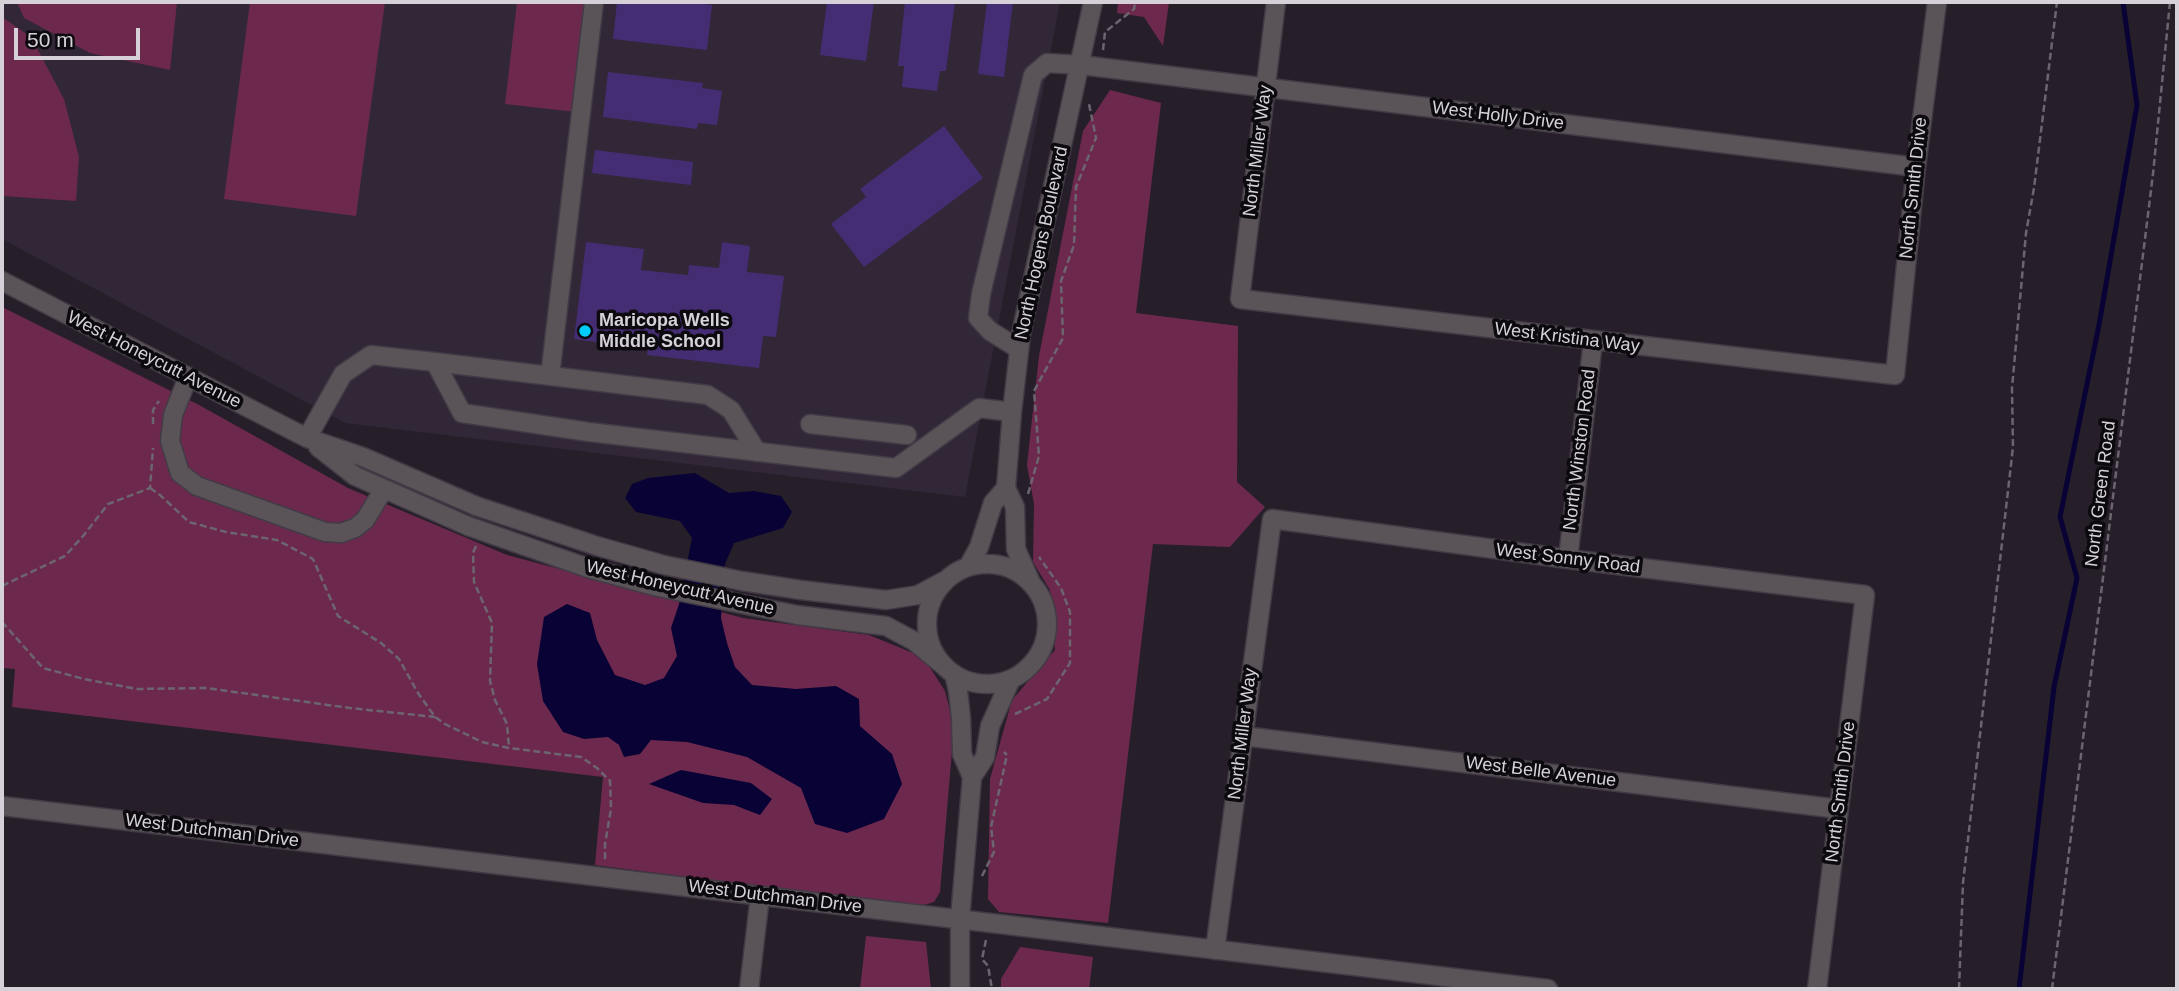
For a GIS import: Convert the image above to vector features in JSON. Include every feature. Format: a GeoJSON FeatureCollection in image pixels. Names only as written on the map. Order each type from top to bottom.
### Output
{"type":"FeatureCollection","features":[{"type":"Feature","properties":{"kind":"street"},"geometry":{"type":"LineString","coordinates":[[550,376],[594,2]]}},
{"type":"Feature","properties":{"kind":"street","name":"North Hogens Boulevard"},"geometry":{"type":"LineString","coordinates":[[1031,583],[1016,549],[1015,507],[1006,488],[1012,412],[1021,334],[1093,2]]}},
{"type":"Feature","properties":{"kind":"street","name":"North Miller Way"},"geometry":{"type":"LineString","coordinates":[[1240,299],[1276,2]]}},
{"type":"Feature","properties":{"kind":"street","name":"North Smith Drive"},"geometry":{"type":"LineString","coordinates":[[1895,375],[1916,167],[1937,2]]}},
{"type":"Feature","properties":{"kind":"street","name":"West Holly Drive"},"geometry":{"type":"LineString","coordinates":[[1019,349],[990,331],[978,318],[981,294],[1033,75],[1047,63],[1100,67],[1916,167]]}},
{"type":"Feature","properties":{"kind":"street","name":"West Honeycutt Avenue"},"geometry":{"type":"LineString","coordinates":[[2,281],[307,438],[363,457],[476,506],[597,546],[664,565],[742,581],[886,600],[918,595],[946,580]]}},
{"type":"Feature","properties":{"kind":"street","name":"West Kristina Way"},"geometry":{"type":"LineString","coordinates":[[1240,299],[1895,375]]}},
{"type":"Feature","properties":{"kind":"street","name":"North Winston Road"},"geometry":{"type":"LineString","coordinates":[[1568,559],[1593,341]]}},
{"type":"Feature","properties":{"kind":"street"},"geometry":{"type":"LineString","coordinates":[[307,438],[343,374],[371,355],[708,396],[731,410],[757,452]]}},
{"type":"Feature","properties":{"kind":"street"},"geometry":{"type":"LineString","coordinates":[[435,362],[463,413],[589,432],[896,468],[979,408],[1012,412]]}},
{"type":"Feature","properties":{"kind":"street"},"geometry":{"type":"LineString","coordinates":[[188,377],[173,415],[170,441],[180,473],[197,486],[333,533],[355,528],[365,520],[384,489]]}},
{"type":"Feature","properties":{"kind":"street"},"geometry":{"type":"LineString","coordinates":[[810,424],[907,435]]}},
{"type":"Feature","properties":{"kind":"street","name":"West Honeycutt Avenue"},"geometry":{"type":"LineString","coordinates":[[307,438],[355,476],[482,531],[588,568],[658,587],[797,615],[886,626],[914,640],[948,670]]}},
{"type":"Feature","properties":{"kind":"street","name":"North Hogens Boulevard"},"geometry":{"type":"LineString","coordinates":[[968,567],[979,547],[993,503],[1006,488]]}},
{"type":"Feature","properties":{"kind":"street","name":"North Miller Way"},"geometry":{"type":"LineString","coordinates":[[1215,950],[1272,519]]}},
{"type":"Feature","properties":{"kind":"street","name":"West Sonny Road"},"geometry":{"type":"LineString","coordinates":[[1272,519],[1568,559],[1866,595]]}},
{"type":"Feature","properties":{"kind":"street"},"geometry":{"type":"LineString","coordinates":[[948,670],[972,682],[992,684],[1011,679],[1027,668],[1039,654],[1046,636],[1046,617],[1041,599],[1031,583],[1002,566],[984,564],[968,567],[946,580],[934,595],[928,612],[927,631],[932,650],[948,670],[961,718],[962,754],[972,778]]}},
{"type":"Feature","properties":{"kind":"street","name":"North Smith Drive"},"geometry":{"type":"LineString","coordinates":[[1817,989],[1866,595]]}},
{"type":"Feature","properties":{"kind":"street"},"geometry":{"type":"LineString","coordinates":[[960,989],[960,919],[972,778],[985,757],[990,726],[1011,679]]}},
{"type":"Feature","properties":{"kind":"street","name":"West Belle Avenue"},"geometry":{"type":"LineString","coordinates":[[1243,736],[1839,809]]}},
{"type":"Feature","properties":{"kind":"street","name":"West Dutchman Drive"},"geometry":{"type":"LineString","coordinates":[[2,806],[1548,989]]}},
{"type":"Feature","properties":{"kind":"street"},"geometry":{"type":"LineString","coordinates":[[749,989],[761,896]]}},
{"type":"Feature","properties":{"kind":"path"},"geometry":{"type":"LineString","coordinates":[[1100,67],[1105,32],[1134,9],[1135,2]]}},
{"type":"Feature","properties":{"kind":"path"},"geometry":{"type":"LineString","coordinates":[[1959,989],[1963,883],[2013,447],[2012,388],[2026,233],[2057,2]]}},
{"type":"Feature","properties":{"kind":"path","name":"North Green Road"},"geometry":{"type":"LineString","coordinates":[[2052,989],[2152,187],[2170,2]]}},
{"type":"Feature","properties":{"kind":"path"},"geometry":{"type":"LineString","coordinates":[[1028,493],[1039,456],[1034,391],[1063,338],[1061,281],[1074,245],[1076,187],[1097,138],[1088,100]]}},
{"type":"Feature","properties":{"kind":"path"},"geometry":{"type":"LineString","coordinates":[[153,434],[153,410],[159,400]]}},
{"type":"Feature","properties":{"kind":"path"},"geometry":{"type":"LineString","coordinates":[[150,488],[153,446]]}},
{"type":"Feature","properties":{"kind":"path"},"geometry":{"type":"LineString","coordinates":[[2,586],[65,556],[108,504],[150,488]]}},
{"type":"Feature","properties":{"kind":"path"},"geometry":{"type":"LineString","coordinates":[[150,488],[189,522],[226,532],[276,540],[313,559],[338,616],[381,643],[399,659],[435,717]]}},
{"type":"Feature","properties":{"kind":"path"},"geometry":{"type":"LineString","coordinates":[[482,531],[473,553],[474,582],[492,623],[491,681],[495,700],[507,723],[509,748]]}},
{"type":"Feature","properties":{"kind":"path"},"geometry":{"type":"LineString","coordinates":[[1012,715],[1047,699],[1070,663],[1069,612],[1061,588],[1034,551]]}},
{"type":"Feature","properties":{"kind":"path"},"geometry":{"type":"LineString","coordinates":[[2,622],[43,668],[84,679],[137,689],[206,688],[435,717],[469,736],[509,748],[581,757],[610,780],[611,809],[605,844],[604,877]]}},
{"type":"Feature","properties":{"kind":"path"},"geometry":{"type":"LineString","coordinates":[[981,880],[994,852],[991,827],[1007,755],[988,739]]}},
{"type":"Feature","properties":{"kind":"path"},"geometry":{"type":"LineString","coordinates":[[989,923],[982,959],[988,967],[992,989]]}},
{"type":"Feature","properties":{"kind":"shaded area","name":"Maricopa Wells Middle School"},"geometry":{"type":"Polygon","coordinates":[[[2,2],[1060,2],[965,497],[345,423],[2,239],[2,2]]]}},
{"type":"Feature","properties":{"kind":"shaded area"},"geometry":{"type":"Polygon","coordinates":[[[17,2],[177,2],[170,70],[90,53],[24,18],[17,2]]]}},
{"type":"Feature","properties":{"kind":"shaded area"},"geometry":{"type":"Polygon","coordinates":[[[250,2],[385,2],[356,216],[224,199],[250,2]]]}},
{"type":"Feature","properties":{"kind":"shaded area"},"geometry":{"type":"Polygon","coordinates":[[[517,2],[590,2],[576,112],[505,104],[517,2]]]}},
{"type":"Feature","properties":{"kind":"shaded area"},"geometry":{"type":"Polygon","coordinates":[[[1118,2],[1169,2],[1163,46],[1144,17],[1117,13],[1118,2]]]}},
{"type":"Feature","properties":{"kind":"shaded area"},"geometry":{"type":"Polygon","coordinates":[[[2,17],[31,37],[64,99],[79,157],[76,201],[2,196],[2,17]]]}},
{"type":"Feature","properties":{"kind":"shaded area"},"geometry":{"type":"Polygon","coordinates":[[[1110,90],[1161,103],[1136,313],[1238,326],[1237,482],[1265,507],[1230,547],[1153,544],[1108,923],[999,912],[988,899],[990,779],[1012,700],[1055,650],[1050,590],[1033,562],[1034,504],[1027,465],[1039,356],[1083,131],[1110,90]]]}},
{"type":"Feature","properties":{"kind":"shaded area"},"geometry":{"type":"Polygon","coordinates":[[[2,307],[199,405],[348,488],[507,555],[743,618],[869,635],[913,653],[929,666],[945,691],[954,727],[940,892],[934,902],[917,907],[595,865],[603,777],[12,707],[15,669],[2,668],[2,307]]]}},
{"type":"Feature","properties":{"kind":"shaded area"},"geometry":{"type":"Polygon","coordinates":[[[695,473],[729,493],[754,491],[781,496],[792,512],[783,528],[734,543],[725,564],[721,618],[727,643],[735,667],[752,685],[796,689],[836,686],[859,699],[860,726],[892,754],[902,784],[884,819],[847,833],[815,824],[801,788],[747,757],[687,742],[651,740],[640,754],[624,757],[619,745],[608,737],[584,739],[563,732],[543,701],[537,664],[544,617],[567,604],[590,613],[597,640],[615,675],[645,685],[664,678],[677,656],[671,628],[679,604],[692,538],[680,521],[636,512],[625,498],[632,484],[648,478],[695,473]]]}},
{"type":"Feature","properties":{"kind":"shaded area"},"geometry":{"type":"Polygon","coordinates":[[[681,770],[751,783],[772,799],[760,815],[734,805],[703,803],[649,784],[681,770]]]}},
{"type":"Feature","properties":{"kind":"shaded area"},"geometry":{"type":"Polygon","coordinates":[[[866,936],[926,942],[931,989],[860,989],[866,936]]]}},
{"type":"Feature","properties":{"kind":"shaded area"},"geometry":{"type":"Polygon","coordinates":[[[1020,947],[1093,957],[1089,989],[1001,989],[1001,979],[1020,947]]]}},
{"type":"Feature","properties":{"kind":"building"},"geometry":{"type":"Polygon","coordinates":[[[617,2],[685,2],[712,5],[707,50],[613,39],[617,2]]]}},
{"type":"Feature","properties":{"kind":"building"},"geometry":{"type":"Polygon","coordinates":[[[827,2],[874,2],[866,61],[820,55],[827,2]]]}},
{"type":"Feature","properties":{"kind":"building"},"geometry":{"type":"Polygon","coordinates":[[[905,2],[955,2],[946,71],[940,71],[937,91],[902,87],[904,66],[898,66],[905,2]]]}},
{"type":"Feature","properties":{"kind":"building"},"geometry":{"type":"Polygon","coordinates":[[[987,2],[1013,2],[1004,77],[978,74],[987,2]]]}},
{"type":"Feature","properties":{"kind":"building"},"geometry":{"type":"Polygon","coordinates":[[[608,72],[703,83],[702,88],[722,91],[717,125],[698,123],[697,129],[603,117],[608,72]]]}},
{"type":"Feature","properties":{"kind":"building"},"geometry":{"type":"Polygon","coordinates":[[[944,126],[983,178],[864,267],[831,224],[866,197],[860,189],[944,126]]]}},
{"type":"Feature","properties":{"kind":"building"},"geometry":{"type":"Polygon","coordinates":[[[595,150],[693,162],[691,185],[592,173],[595,150]]]}},
{"type":"Feature","properties":{"kind":"building"},"geometry":{"type":"Polygon","coordinates":[[[586,242],[644,249],[641,270],[688,275],[689,265],[719,268],[722,242],[750,246],[747,272],[784,276],[776,337],[763,336],[759,368],[647,355],[648,349],[574,339],[586,242]]]}},
{"type":"Feature","properties":{"kind":"waterway"},"geometry":{"type":"LineString","coordinates":[[2019,989],[2054,687],[2077,578],[2060,517],[2099,325],[2137,105],[2123,2]]}},
{"type":"Feature","properties":{"kind":"place","name":"Maricopa Wells Middle School"},"geometry":{"type":"Point","coordinates":[585,331]}}]}
